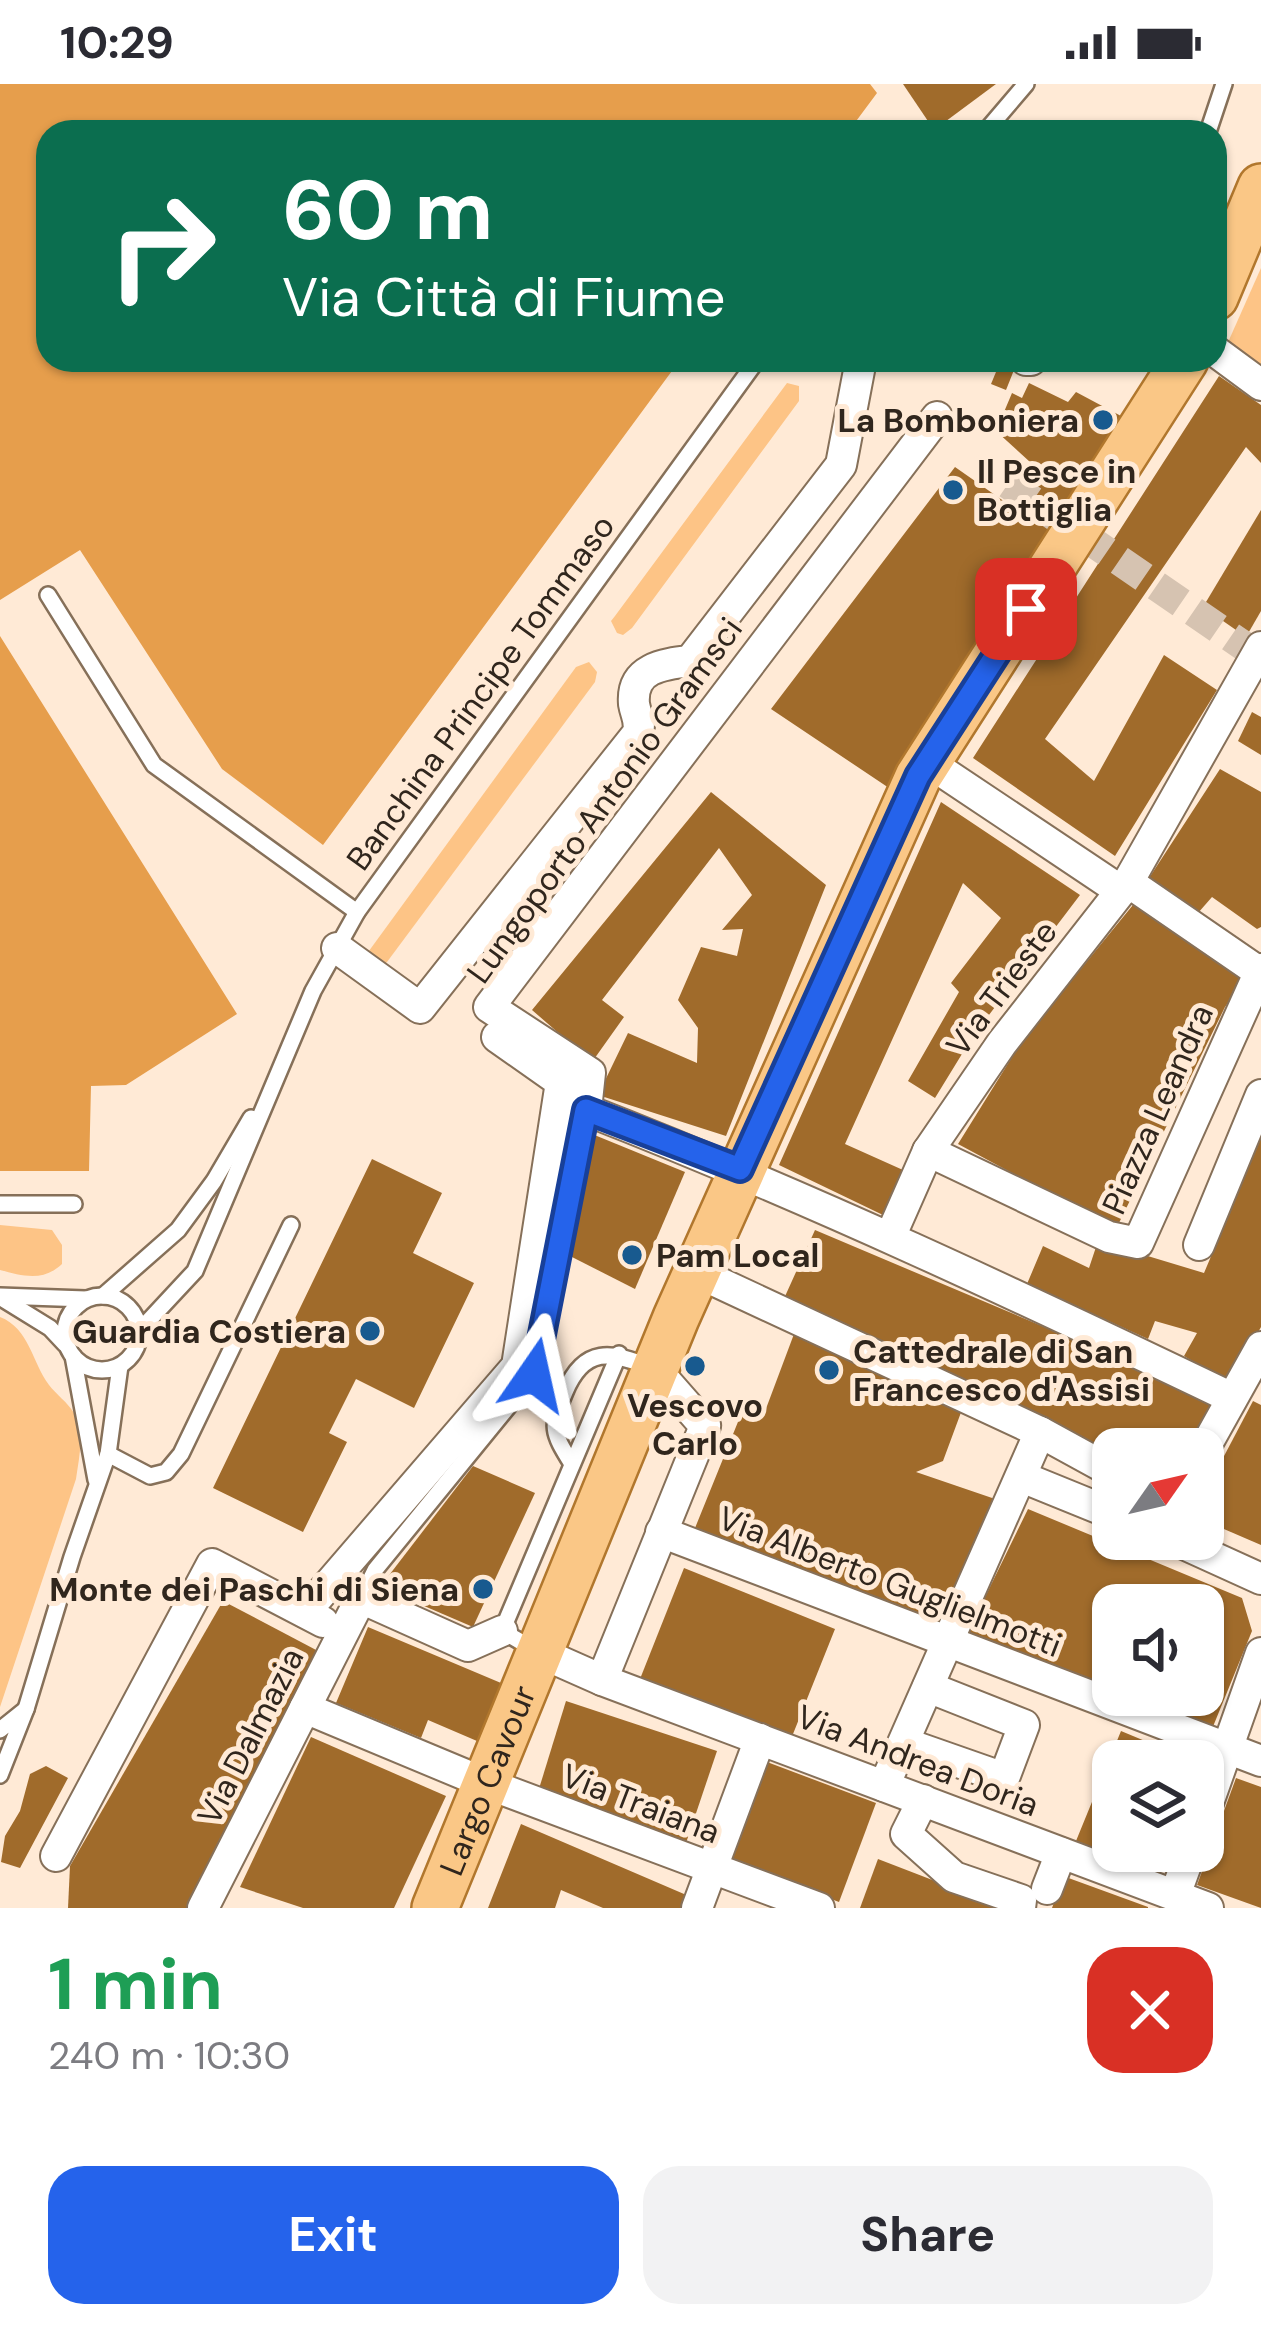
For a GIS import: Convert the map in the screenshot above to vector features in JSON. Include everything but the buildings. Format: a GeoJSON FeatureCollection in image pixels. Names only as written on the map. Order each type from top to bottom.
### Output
{"type":"FeatureCollection","features":[{"type":"Feature","properties":{"kind":"main road"},"geometry":{"type":"LineString","coordinates":[[1227,257],[1261,187]]}},
{"type":"Feature","properties":{"kind":"main road","name":"Largo Cavour"},"geometry":{"type":"LineString","coordinates":[[435,1908],[541,1653],[649,1343],[696,1272],[928,762],[1177,372]]}},
{"type":"Feature","properties":{"kind":"street"},"geometry":{"type":"LineString","coordinates":[[1227,360],[1261,385]]}},
{"type":"Feature","properties":{"kind":"street"},"geometry":{"type":"LineString","coordinates":[[337,948],[420,1008],[638,734],[634,705],[644,676],[659,664],[690,661],[841,465],[859,372]]}},
{"type":"Feature","properties":{"kind":"street"},"geometry":{"type":"LineString","coordinates":[[845,443],[875,406]]}},
{"type":"Feature","properties":{"kind":"street","name":"Lungoporto Antonio Gramsci"},"geometry":{"type":"LineString","coordinates":[[586,1110],[590,1073],[489,1007],[937,417]]}},
{"type":"Feature","properties":{"kind":"street","name":"Via Trieste"},"geometry":{"type":"LineString","coordinates":[[891,1235],[928,1151],[1002,1043],[1124,886],[1249,698],[1261,647]]}},
{"type":"Feature","properties":{"kind":"street"},"geometry":{"type":"LineString","coordinates":[[928,762],[1260,970]]}},
{"type":"Feature","properties":{"kind":"street","name":"Piazza Leandra"},"geometry":{"type":"LineString","coordinates":[[928,1151],[1109,1237],[1138,1243],[1252,1010],[1260,970]]}},
{"type":"Feature","properties":{"kind":"street"},"geometry":{"type":"LineString","coordinates":[[305,1612],[517,1366],[561,1082],[496,1037]]}},
{"type":"Feature","properties":{"kind":"street"},"geometry":{"type":"LineString","coordinates":[[1199,1245],[1261,1095]]}},
{"type":"Feature","properties":{"kind":"street"},"geometry":{"type":"LineString","coordinates":[[586,1110],[1250,1375],[1217,1428]]}},
{"type":"Feature","properties":{"kind":"street"},"geometry":{"type":"LineString","coordinates":[[696,1272],[1092,1460]]}},
{"type":"Feature","properties":{"kind":"street"},"geometry":{"type":"LineString","coordinates":[[602,1681],[704,1426],[649,1343]]}},
{"type":"Feature","properties":{"kind":"street"},"geometry":{"type":"LineString","coordinates":[[884,1786],[1040,1432]]}},
{"type":"Feature","properties":{"kind":"street"},"geometry":{"type":"LineString","coordinates":[[1022,1477],[1092,1505]]}},
{"type":"Feature","properties":{"kind":"street","name":"Via Alberto Guglielmotti"},"geometry":{"type":"LineString","coordinates":[[661,1532],[1261,1761]]}},
{"type":"Feature","properties":{"kind":"street"},"geometry":{"type":"LineString","coordinates":[[1219,1560],[1261,1579]]}},
{"type":"Feature","properties":{"kind":"street"},"geometry":{"type":"LineString","coordinates":[[56,1856],[212,1564],[343,1632]]}},
{"type":"Feature","properties":{"kind":"street"},"geometry":{"type":"LineString","coordinates":[[1261,1588],[1261,1602]]}},
{"type":"Feature","properties":{"kind":"street"},"geometry":{"type":"LineString","coordinates":[[361,1598],[468,1646],[502,1630]]}},
{"type":"Feature","properties":{"kind":"street","name":"Via Dalmazia"},"geometry":{"type":"LineString","coordinates":[[203,1908],[361,1598]]}},
{"type":"Feature","properties":{"kind":"street"},"geometry":{"type":"LineString","coordinates":[[1224,1759],[1261,1652]]}},
{"type":"Feature","properties":{"kind":"street","name":"Via Andrea Doria"},"geometry":{"type":"LineString","coordinates":[[541,1653],[602,1681],[1208,1908]]}},
{"type":"Feature","properties":{"kind":"street"},"geometry":{"type":"LineString","coordinates":[[904,1743],[1004,1778],[1024,1725],[928,1687]]}},
{"type":"Feature","properties":{"kind":"street","name":"Via Traiana"},"geometry":{"type":"LineString","coordinates":[[304,1708],[485,1783],[819,1908]]}},
{"type":"Feature","properties":{"kind":"street"},"geometry":{"type":"LineString","coordinates":[[697,1908],[760,1739]]}},
{"type":"Feature","properties":{"kind":"street"},"geometry":{"type":"LineString","coordinates":[[923,1800],[906,1834],[954,1876],[1021,1900],[1020,1908]]}},
{"type":"Feature","properties":{"kind":"street"},"geometry":{"type":"LineString","coordinates":[[1047,1889],[1061,1853]]}},
{"type":"Feature","properties":{"kind":"street"},"geometry":{"type":"LineString","coordinates":[[1174,1895],[1183,1872]]}},
{"type":"Feature","properties":{"kind":"lane"},"geometry":{"type":"LineString","coordinates":[[995,120],[1026,84]]}},
{"type":"Feature","properties":{"kind":"lane"},"geometry":{"type":"LineString","coordinates":[[1212,120],[1224,84]]}},
{"type":"Feature","properties":{"kind":"lane","name":"Banchina Principe Tommaso"},"geometry":{"type":"LineString","coordinates":[[277,1074],[357,912],[749,372]]}},
{"type":"Feature","properties":{"kind":"lane"},"geometry":{"type":"LineString","coordinates":[[48,595],[154,765],[357,912]]}},
{"type":"Feature","properties":{"kind":"lane"},"geometry":{"type":"LineString","coordinates":[[97,1483],[70,1351],[66,1325],[70,1315],[178,1230],[214,1181],[277,1074]]}},
{"type":"Feature","properties":{"kind":"lane"},"geometry":{"type":"LineString","coordinates":[[140,1330],[195,1271],[277,1074]]}},
{"type":"Feature","properties":{"kind":"lane","name":"Lungoporto Antonio Gramsci"},"geometry":{"type":"LineString","coordinates":[[361,1598],[375,1570],[534,1375],[586,1110]]}},
{"type":"Feature","properties":{"kind":"lane"},"geometry":{"type":"LineString","coordinates":[[0,1204],[74,1204]]}},
{"type":"Feature","properties":{"kind":"lane"},"geometry":{"type":"LineString","coordinates":[[108,1454],[150,1476],[166,1472],[181,1454],[291,1225]]}},
{"type":"Feature","properties":{"kind":"lane"},"geometry":{"type":"LineString","coordinates":[[0,1297],[50,1328],[80,1364],[100,1371],[120,1366]]}},
{"type":"Feature","properties":{"kind":"lane"},"geometry":{"type":"LineString","coordinates":[[0,1297],[114,1298],[131,1310],[140,1330],[138,1345],[120,1366],[108,1454],[26,1709],[0,1774]]}},
{"type":"Feature","properties":{"kind":"lane"},"geometry":{"type":"LineString","coordinates":[[541,1653],[502,1630],[572,1464],[649,1343]]}},
{"type":"Feature","properties":{"kind":"lane"},"geometry":{"type":"LineString","coordinates":[[572,1464],[556,1439],[553,1421],[574,1371],[588,1359],[649,1343]]}},
{"type":"Feature","properties":{"kind":"lane"},"geometry":{"type":"LineString","coordinates":[[0,1730],[26,1709]]}},
{"type":"Feature","properties":{"kind":"shaded area"},"geometry":{"type":"Polygon","coordinates":[[[0,84],[870,84],[877,93],[857,120],[36,120],[36,372],[671,372],[323,845],[222,769],[80,550],[0,600],[0,84]]]}},
{"type":"Feature","properties":{"kind":"shaded area"},"geometry":{"type":"Polygon","coordinates":[[[1261,268],[1261,373],[1227,350],[1261,268]]]}},
{"type":"Feature","properties":{"kind":"shaded area"},"geometry":{"type":"Polygon","coordinates":[[[787,383],[799,386],[799,401],[632,628],[623,635],[617,633],[611,621],[787,383]]]}},
{"type":"Feature","properties":{"kind":"shaded area"},"geometry":{"type":"Polygon","coordinates":[[[0,636],[237,1014],[126,1085],[91,1086],[89,1171],[0,1171],[0,636]]]}},
{"type":"Feature","properties":{"kind":"shaded area"},"geometry":{"type":"Polygon","coordinates":[[[589,662],[597,672],[595,682],[387,962],[382,966],[366,955],[576,667],[589,662]]]}},
{"type":"Feature","properties":{"kind":"shaded area"},"geometry":{"type":"Polygon","coordinates":[[[0,1225],[52,1230],[62,1245],[62,1264],[40,1275],[0,1270],[0,1225]]]}},
{"type":"Feature","properties":{"kind":"shaded area"},"geometry":{"type":"Polygon","coordinates":[[[0,1317],[18,1329],[49,1385],[74,1413],[80,1454],[76,1479],[0,1707],[0,1317]]]}},
{"type":"Feature","properties":{"kind":"tunnel"},"geometry":{"type":"LineString","coordinates":[[1008,484],[1257,655]]}},
{"type":"Feature","properties":{"kind":"place","name":"La Bomboniera"},"geometry":{"type":"Point","coordinates":[1103,420]}},
{"type":"Feature","properties":{"kind":"place","name":"Il Pesce in Bottiglia"},"geometry":{"type":"Point","coordinates":[953,490]}},
{"type":"Feature","properties":{"kind":"place","name":"Pam Local"},"geometry":{"type":"Point","coordinates":[632,1255]}},
{"type":"Feature","properties":{"kind":"place","name":"Guardia Costiera"},"geometry":{"type":"Point","coordinates":[370,1331]}},
{"type":"Feature","properties":{"kind":"place","name":"Vescovo Carlo"},"geometry":{"type":"Point","coordinates":[695,1366]}},
{"type":"Feature","properties":{"kind":"place","name":"Cattedrale di San Francesco d'Assisi"},"geometry":{"type":"Point","coordinates":[829,1370]}},
{"type":"Feature","properties":{"kind":"place","name":"Monte dei Paschi di Siena"},"geometry":{"type":"Point","coordinates":[483,1589]}},
{"type":"Feature","properties":{"kind":"route"},"geometry":{"type":"LineString","coordinates":[[534,1375],[586,1110],[740,1169],[918,776],[1026,609]]}}]}
